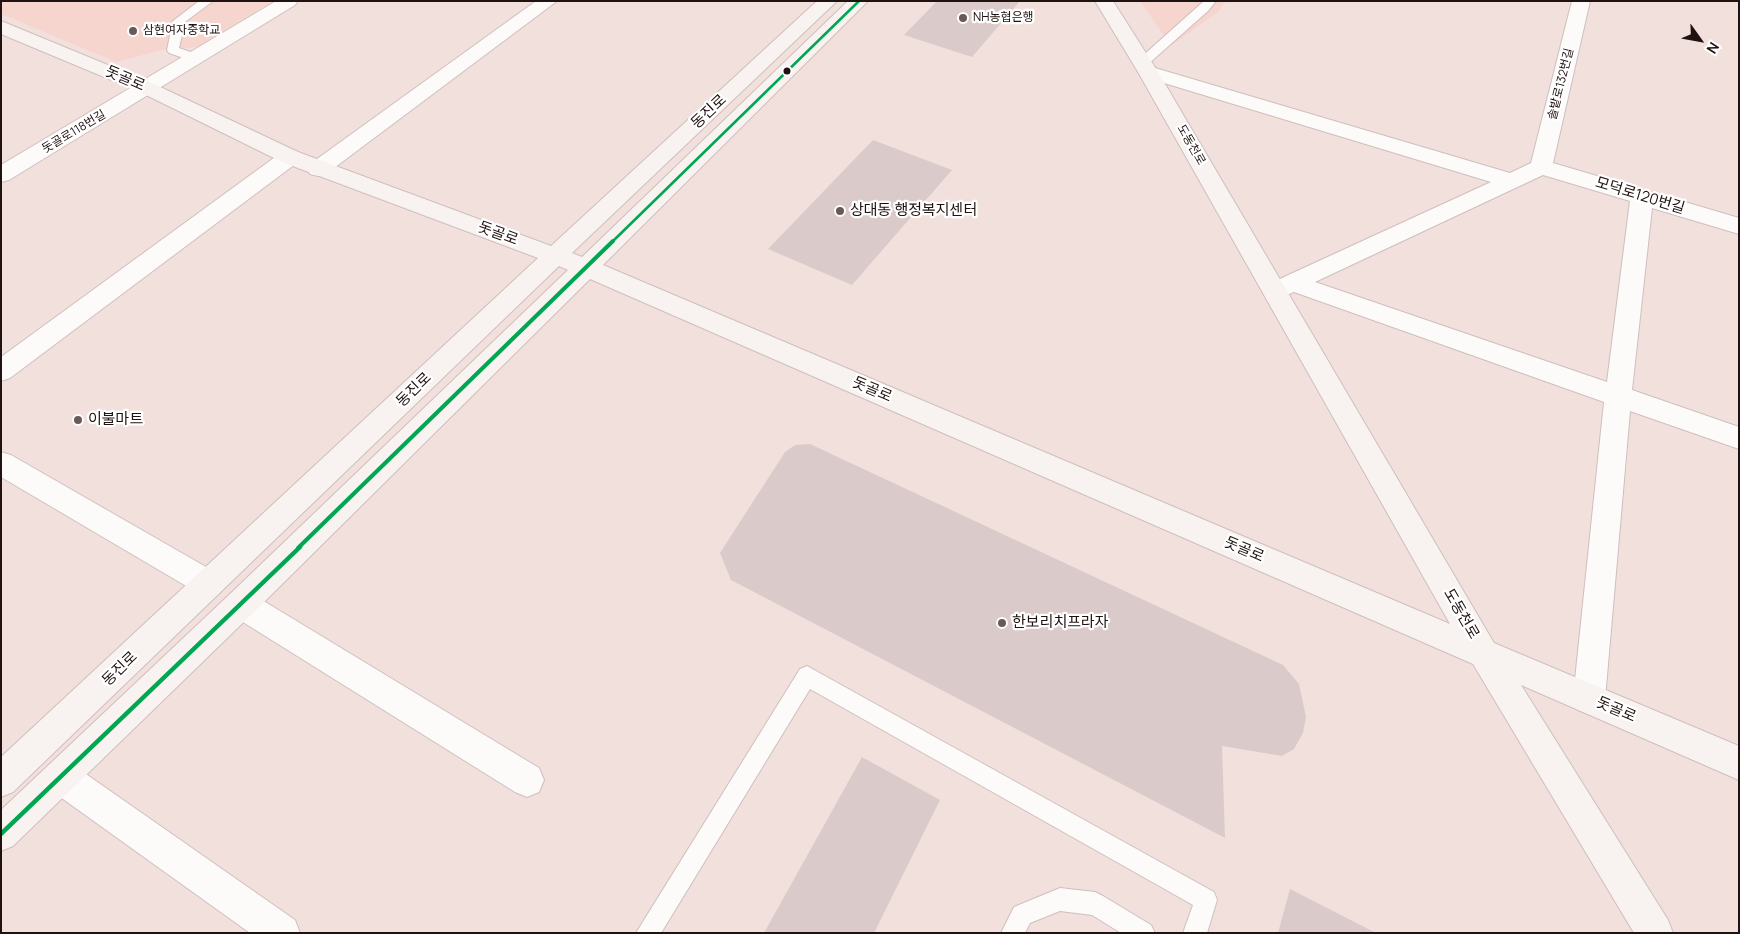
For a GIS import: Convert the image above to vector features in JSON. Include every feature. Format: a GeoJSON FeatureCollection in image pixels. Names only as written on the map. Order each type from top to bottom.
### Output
{"type":"FeatureCollection","features":[{"type":"Feature","properties":{"kind":"street","name":"돗골로118번길"},"geometry":{"type":"LineString","coordinates":[[1,175],[289,1]]}},
{"type":"Feature","properties":{"kind":"street"},"geometry":{"type":"LineString","coordinates":[[318,169],[548,1]]}},
{"type":"Feature","properties":{"kind":"street","name":"동진로"},"geometry":{"type":"LineString","coordinates":[[1,780],[556,255],[828,1]]}},
{"type":"Feature","properties":{"kind":"street","name":"동진로"},"geometry":{"type":"LineString","coordinates":[[1,834],[241,604],[859,1]]}},
{"type":"Feature","properties":{"kind":"street","name":"도동천로"},"geometry":{"type":"LineString","coordinates":[[1104,1],[1283,287],[1484,654],[1655,933]]}},
{"type":"Feature","properties":{"kind":"street","name":"솔밭로132번길"},"geometry":{"type":"LineString","coordinates":[[1541,167],[1582,1]]}},
{"type":"Feature","properties":{"kind":"street","name":"돗골로"},"geometry":{"type":"LineString","coordinates":[[1,27],[146,88],[318,169],[556,255],[1739,763]]}},
{"type":"Feature","properties":{"kind":"street"},"geometry":{"type":"LineString","coordinates":[[1145,67],[1513,181]]}},
{"type":"Feature","properties":{"kind":"street"},"geometry":{"type":"LineString","coordinates":[[1,371],[290,157]]}},
{"type":"Feature","properties":{"kind":"street"},"geometry":{"type":"LineString","coordinates":[[1283,287],[1541,167]]}},
{"type":"Feature","properties":{"kind":"street","name":"모덕로120번길"},"geometry":{"type":"LineString","coordinates":[[1541,167],[1739,226]]}},
{"type":"Feature","properties":{"kind":"street"},"geometry":{"type":"LineString","coordinates":[[1589,699],[1618,396],[1642,197]]}},
{"type":"Feature","properties":{"kind":"street"},"geometry":{"type":"LineString","coordinates":[[1283,287],[1618,396],[1739,438]]}},
{"type":"Feature","properties":{"kind":"street"},"geometry":{"type":"LineString","coordinates":[[1,463],[209,584]]}},
{"type":"Feature","properties":{"kind":"street"},"geometry":{"type":"LineString","coordinates":[[241,604],[527,780]]}},
{"type":"Feature","properties":{"kind":"street"},"geometry":{"type":"LineString","coordinates":[[61,777],[282,933]]}},
{"type":"Feature","properties":{"kind":"lane"},"geometry":{"type":"LineString","coordinates":[[195,58],[173,50],[179,21],[207,1]]}},
{"type":"Feature","properties":{"kind":"lane"},"geometry":{"type":"LineString","coordinates":[[1145,67],[1210,1]]}},
{"type":"Feature","properties":{"kind":"lane"},"geometry":{"type":"LineString","coordinates":[[648,933],[807,676],[1206,900],[1195,933]]}},
{"type":"Feature","properties":{"kind":"lane"},"geometry":{"type":"LineString","coordinates":[[1014,933],[1022,915],[1060,899],[1096,904],[1144,933]]}},
{"type":"Feature","properties":{"kind":"shaded area","name":"삼현여자중학교"},"geometry":{"type":"Polygon","coordinates":[[[1,1],[273,1],[197,47],[162,50],[116,62],[1,14],[1,1]]]}},
{"type":"Feature","properties":{"kind":"shaded area"},"geometry":{"type":"Polygon","coordinates":[[[1140,1],[1226,1],[1218,12],[1171,46],[1140,1]]]}},
{"type":"Feature","properties":{"kind":"building","name":"NH농협은행"},"geometry":{"type":"Polygon","coordinates":[[[937,1],[1020,1],[972,57],[904,35],[937,1]]]}},
{"type":"Feature","properties":{"kind":"building"},"geometry":{"type":"Polygon","coordinates":[[[873,140],[952,170],[852,285],[768,249],[873,140]]]}},
{"type":"Feature","properties":{"kind":"building","name":"한보리치프라자"},"geometry":{"type":"Polygon","coordinates":[[[810,444],[1283,665],[1299,684],[1306,717],[1303,733],[1294,749],[1282,756],[1222,746],[1225,838],[731,580],[720,553],[785,452],[795,445],[810,444]]]}},
{"type":"Feature","properties":{"kind":"building"},"geometry":{"type":"Polygon","coordinates":[[[862,757],[940,800],[874,933],[764,933],[862,757]]]}},
{"type":"Feature","properties":{"kind":"building"},"geometry":{"type":"Polygon","coordinates":[[[1290,889],[1376,933],[1278,933],[1290,889]]]}},
{"type":"Feature","properties":{"kind":"transit line"},"geometry":{"type":"LineString","coordinates":[[1,834],[241,604],[859,1]]}},
{"type":"Feature","properties":{"kind":"place","name":"NH농협은행"},"geometry":{"type":"Point","coordinates":[963,18]}},
{"type":"Feature","properties":{"kind":"place","name":"삼현여자중학교"},"geometry":{"type":"Point","coordinates":[133,31]}},
{"type":"Feature","properties":{"kind":"place","name":"상대동 행정복지센터"},"geometry":{"type":"Point","coordinates":[840,211]}},
{"type":"Feature","properties":{"kind":"place","name":"이불마트"},"geometry":{"type":"Point","coordinates":[78,420]}},
{"type":"Feature","properties":{"kind":"place","name":"한보리치프라자"},"geometry":{"type":"Point","coordinates":[1002,623]}}]}
